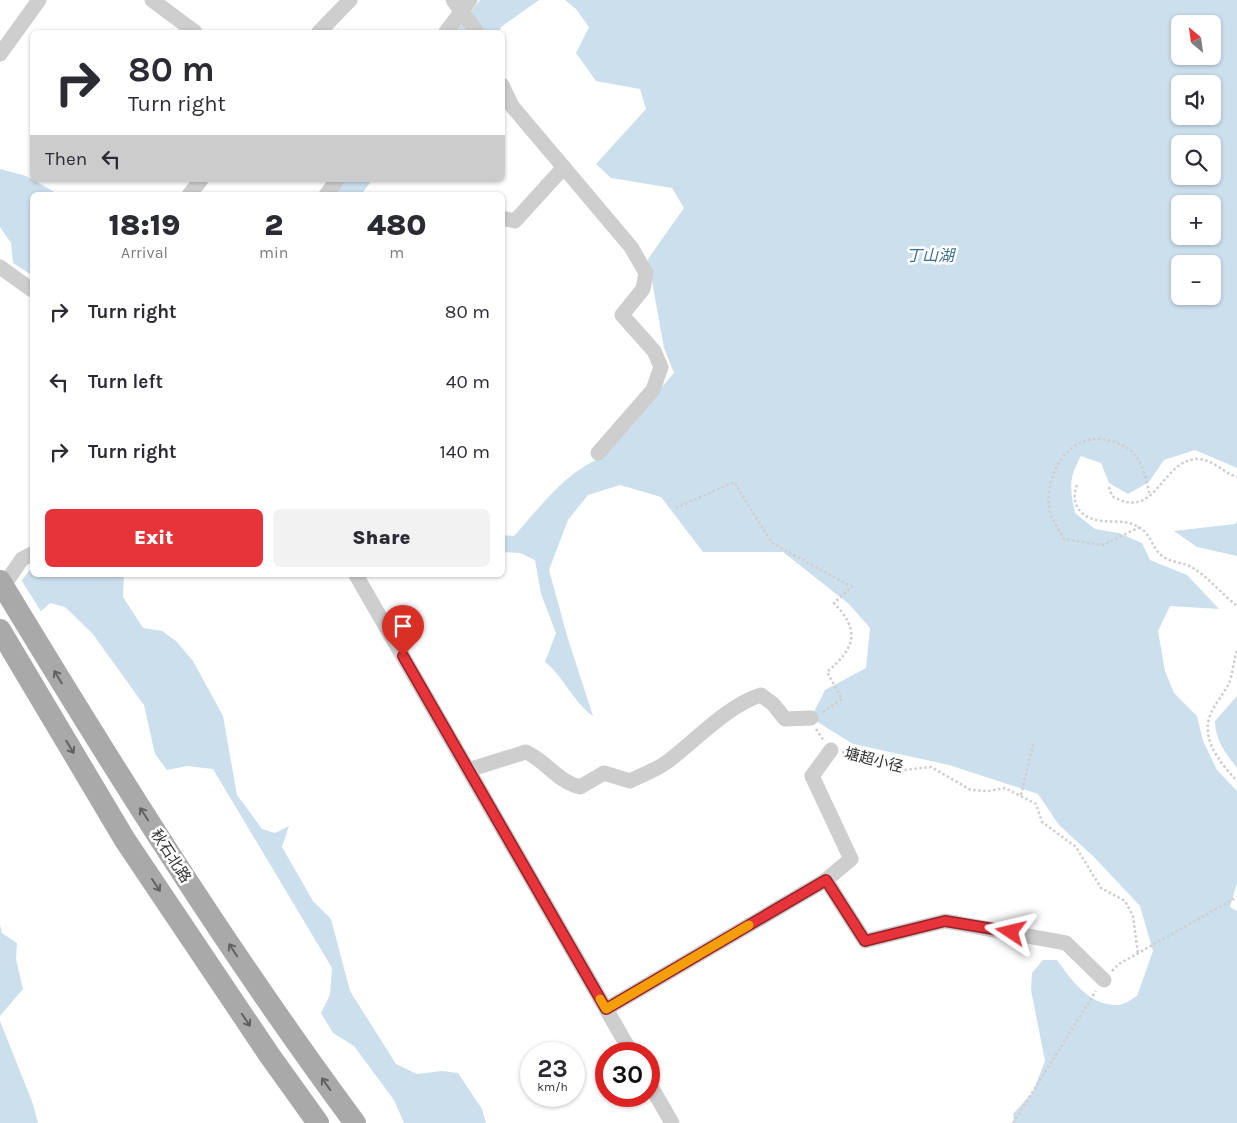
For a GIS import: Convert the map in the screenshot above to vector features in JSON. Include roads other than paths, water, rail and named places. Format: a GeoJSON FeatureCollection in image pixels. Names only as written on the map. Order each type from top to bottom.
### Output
{"type":"FeatureCollection","features":[{"type":"Feature","properties":{"kind":"main road","name":"秋石北路"},"geometry":{"type":"LineString","coordinates":[[0,581],[122,782],[285,1029],[354,1123]]}},
{"type":"Feature","properties":{"kind":"main road","name":"秋石北路"},"geometry":{"type":"LineString","coordinates":[[0,630],[125,840],[270,1056],[318,1123]]}},
{"type":"Feature","properties":{"kind":"street"},"geometry":{"type":"LineString","coordinates":[[0,54],[39,0]]}},
{"type":"Feature","properties":{"kind":"street"},"geometry":{"type":"LineString","coordinates":[[152,0],[192,30]]}},
{"type":"Feature","properties":{"kind":"street"},"geometry":{"type":"LineString","coordinates":[[321,30],[350,0]]}},
{"type":"Feature","properties":{"kind":"street"},"geometry":{"type":"LineString","coordinates":[[447,30],[462,4]]}},
{"type":"Feature","properties":{"kind":"street"},"geometry":{"type":"LineString","coordinates":[[462,4],[476,30]]}},
{"type":"Feature","properties":{"kind":"street"},"geometry":{"type":"LineString","coordinates":[[505,91],[512,106],[631,247],[646,273],[643,290],[622,315],[654,351],[661,367],[653,390],[598,453]]}},
{"type":"Feature","properties":{"kind":"street"},"geometry":{"type":"LineString","coordinates":[[505,219],[515,221],[564,167]]}},
{"type":"Feature","properties":{"kind":"street"},"geometry":{"type":"LineString","coordinates":[[191,192],[199,182]]}},
{"type":"Feature","properties":{"kind":"street"},"geometry":{"type":"LineString","coordinates":[[0,267],[30,289]]}},
{"type":"Feature","properties":{"kind":"street"},"geometry":{"type":"LineString","coordinates":[[0,591],[22,559],[30,555]]}},
{"type":"Feature","properties":{"kind":"street"},"geometry":{"type":"LineString","coordinates":[[357,577],[625,1042]]}},
{"type":"Feature","properties":{"kind":"street"},"geometry":{"type":"LineString","coordinates":[[468,770],[526,752],[536,757],[568,784],[580,787],[604,773],[630,781],[665,763],[715,723],[751,698],[761,695],[773,704],[784,719],[815,721]]}},
{"type":"Feature","properties":{"kind":"street"},"geometry":{"type":"LineString","coordinates":[[606,1009],[826,880],[851,859],[812,776],[831,750]]}},
{"type":"Feature","properties":{"kind":"street"},"geometry":{"type":"LineString","coordinates":[[826,880],[865,941],[945,921],[1066,943],[1104,980]]}},
{"type":"Feature","properties":{"kind":"street"},"geometry":{"type":"LineString","coordinates":[[660,1102],[672,1123]]}},
{"type":"Feature","properties":{"kind":"water"},"geometry":{"type":"Polygon","coordinates":[[[480,0],[539,0],[501,27],[500,30],[457,30],[480,0]]]}},
{"type":"Feature","properties":{"kind":"water","name":"丁山湖"},"geometry":{"type":"Polygon","coordinates":[[[565,0],[1237,0],[1237,468],[1195,450],[1164,460],[1149,482],[1128,494],[1109,483],[1101,463],[1081,456],[1074,471],[1071,484],[1075,513],[1095,529],[1119,533],[1142,543],[1150,560],[1187,575],[1219,609],[1170,606],[1158,631],[1165,671],[1174,693],[1197,716],[1203,741],[1217,770],[1237,791],[1237,883],[1230,907],[1237,911],[1237,1123],[1014,1123],[1013,1114],[1033,1092],[1045,1061],[1031,990],[1032,973],[1043,960],[1057,960],[1075,984],[1090,997],[1108,1004],[1119,1005],[1133,999],[1137,996],[1153,951],[1140,906],[1094,857],[1059,825],[1038,794],[949,765],[853,744],[811,718],[825,690],[866,668],[870,628],[849,604],[783,552],[703,552],[661,497],[620,485],[588,495],[568,520],[549,570],[568,639],[593,716],[580,704],[558,675],[545,662],[556,633],[541,594],[535,560],[520,553],[505,552],[505,535],[514,536],[564,482],[600,458],[674,373],[664,348],[648,259],[684,208],[672,188],[611,178],[596,164],[646,109],[640,89],[596,81],[576,53],[589,27],[576,9],[565,0]]]}},
{"type":"Feature","properties":{"kind":"water"},"geometry":{"type":"Polygon","coordinates":[[[0,169],[26,176],[30,178],[30,182],[37,182],[55,192],[30,192],[30,274],[13,263],[11,243],[0,227],[0,169]]]}},
{"type":"Feature","properties":{"kind":"water"},"geometry":{"type":"Polygon","coordinates":[[[339,182],[371,182],[363,192],[333,192],[339,182]]]}},
{"type":"Feature","properties":{"kind":"water"},"geometry":{"type":"Polygon","coordinates":[[[1237,521],[1237,556],[1197,547],[1174,531],[1235,524],[1237,521]]]}},
{"type":"Feature","properties":{"kind":"water"},"geometry":{"type":"Polygon","coordinates":[[[30,570],[30,577],[124,577],[123,597],[143,628],[162,631],[176,641],[193,661],[223,716],[237,795],[262,829],[275,833],[289,826],[282,847],[313,901],[331,919],[350,991],[396,1064],[417,1074],[442,1071],[458,1073],[482,1109],[486,1123],[404,1123],[394,1100],[354,1046],[333,1033],[321,1013],[330,995],[332,968],[213,769],[187,766],[167,770],[155,754],[144,705],[92,633],[65,607],[50,603],[16,634],[0,609],[30,570]]]}},
{"type":"Feature","properties":{"kind":"water"},"geometry":{"type":"Polygon","coordinates":[[[1237,696],[1237,768],[1219,741],[1215,721],[1237,696]]]}},
{"type":"Feature","properties":{"kind":"water"},"geometry":{"type":"Polygon","coordinates":[[[0,925],[2,933],[17,943],[16,959],[23,989],[0,1016],[0,925]]]}},
{"type":"Feature","properties":{"kind":"water"},"geometry":{"type":"Polygon","coordinates":[[[0,1021],[33,1104],[38,1123],[0,1123],[0,1021]]]}}]}
